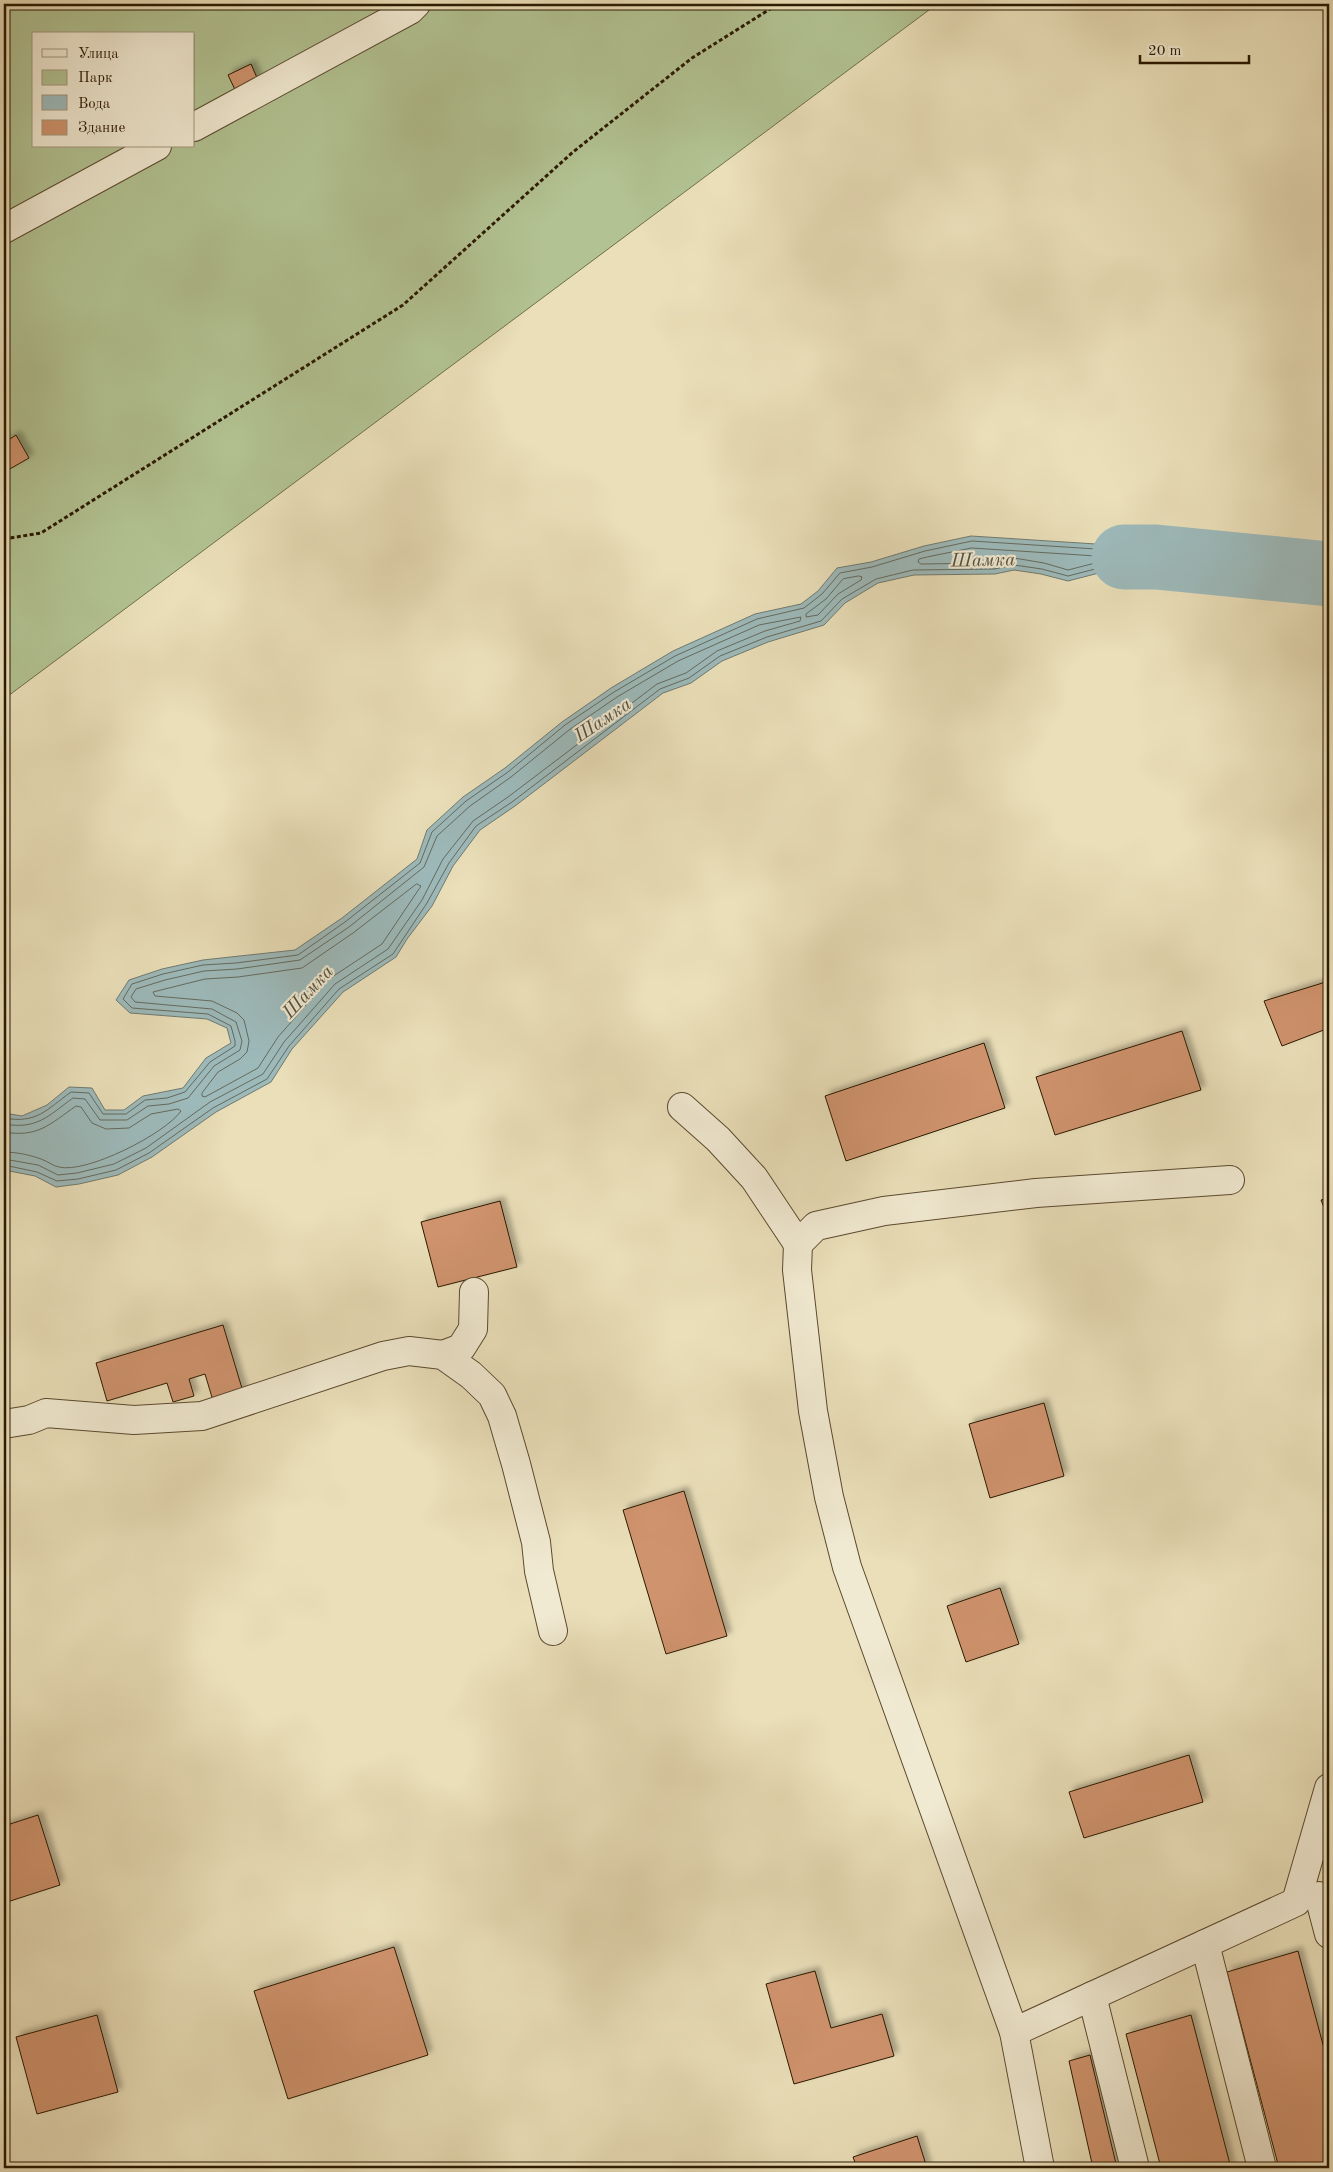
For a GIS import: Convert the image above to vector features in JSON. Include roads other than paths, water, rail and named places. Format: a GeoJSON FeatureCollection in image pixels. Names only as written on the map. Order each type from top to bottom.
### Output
{"type":"FeatureCollection","features":[{"type":"Feature","properties":{"kind":"lane"},"geometry":{"type":"LineString","coordinates":[[195,125],[410,10],[416,4]]}},
{"type":"Feature","properties":{"kind":"lane"},"geometry":{"type":"LineString","coordinates":[[4,229],[153,148]]}},
{"type":"Feature","properties":{"kind":"lane"},"geometry":{"type":"LineString","coordinates":[[682,1107],[718,1140],[754,1178],[798,1244],[797,1270],[813,1411],[829,1498],[847,1567],[1014,2032],[1040,2168]]}},
{"type":"Feature","properties":{"kind":"lane"},"geometry":{"type":"LineString","coordinates":[[798,1244],[816,1226],[884,1211],[1036,1193],[1230,1180]]}},
{"type":"Feature","properties":{"kind":"lane"},"geometry":{"type":"LineString","coordinates":[[4,1424],[29,1420],[46,1413],[134,1420],[202,1416],[384,1356],[409,1351],[443,1355],[461,1348],[473,1329],[474,1292]]}},
{"type":"Feature","properties":{"kind":"lane"},"geometry":{"type":"LineString","coordinates":[[443,1355],[492,1395],[502,1416],[536,1542],[539,1571],[553,1630]]}},
{"type":"Feature","properties":{"kind":"lane"},"geometry":{"type":"LineString","coordinates":[[1329,1788],[1315,1897],[1329,1934]]}},
{"type":"Feature","properties":{"kind":"lane"},"geometry":{"type":"LineString","coordinates":[[1014,2032],[1205,1944],[1315,1897]]}},
{"type":"Feature","properties":{"kind":"lane"},"geometry":{"type":"LineString","coordinates":[[1205,1944],[1262,2168]]}},
{"type":"Feature","properties":{"kind":"lane"},"geometry":{"type":"LineString","coordinates":[[1092,1996],[1135,2168]]}},
{"type":"Feature","properties":{"kind":"water"},"geometry":{"type":"Polygon","coordinates":[[[971,536],[1096,544],[1146,540],[1181,551],[1219,554],[1208,574],[1180,580],[1144,579],[1099,573],[1068,581],[1014,570],[995,574],[914,575],[878,583],[845,603],[824,625],[768,642],[722,661],[691,683],[663,693],[515,806],[480,830],[453,866],[432,906],[396,957],[343,992],[292,1049],[271,1082],[216,1112],[152,1157],[118,1175],[56,1187],[35,1176],[4,1170],[4,1113],[22,1116],[47,1105],[69,1087],[92,1088],[105,1110],[124,1110],[143,1096],[183,1088],[206,1058],[231,1043],[227,1028],[207,1019],[130,1013],[116,1000],[129,980],[162,969],[203,960],[295,950],[342,918],[417,859],[427,830],[463,797],[505,768],[562,722],[611,688],[673,651],[755,614],[801,604],[818,591],[837,568],[871,562],[924,546],[971,536]]]}},
{"type":"Feature","properties":{"kind":"waterway","name":"Шамка"},"geometry":{"type":"LineString","coordinates":[[1124,557],[1156,557],[1329,574]]}}]}
